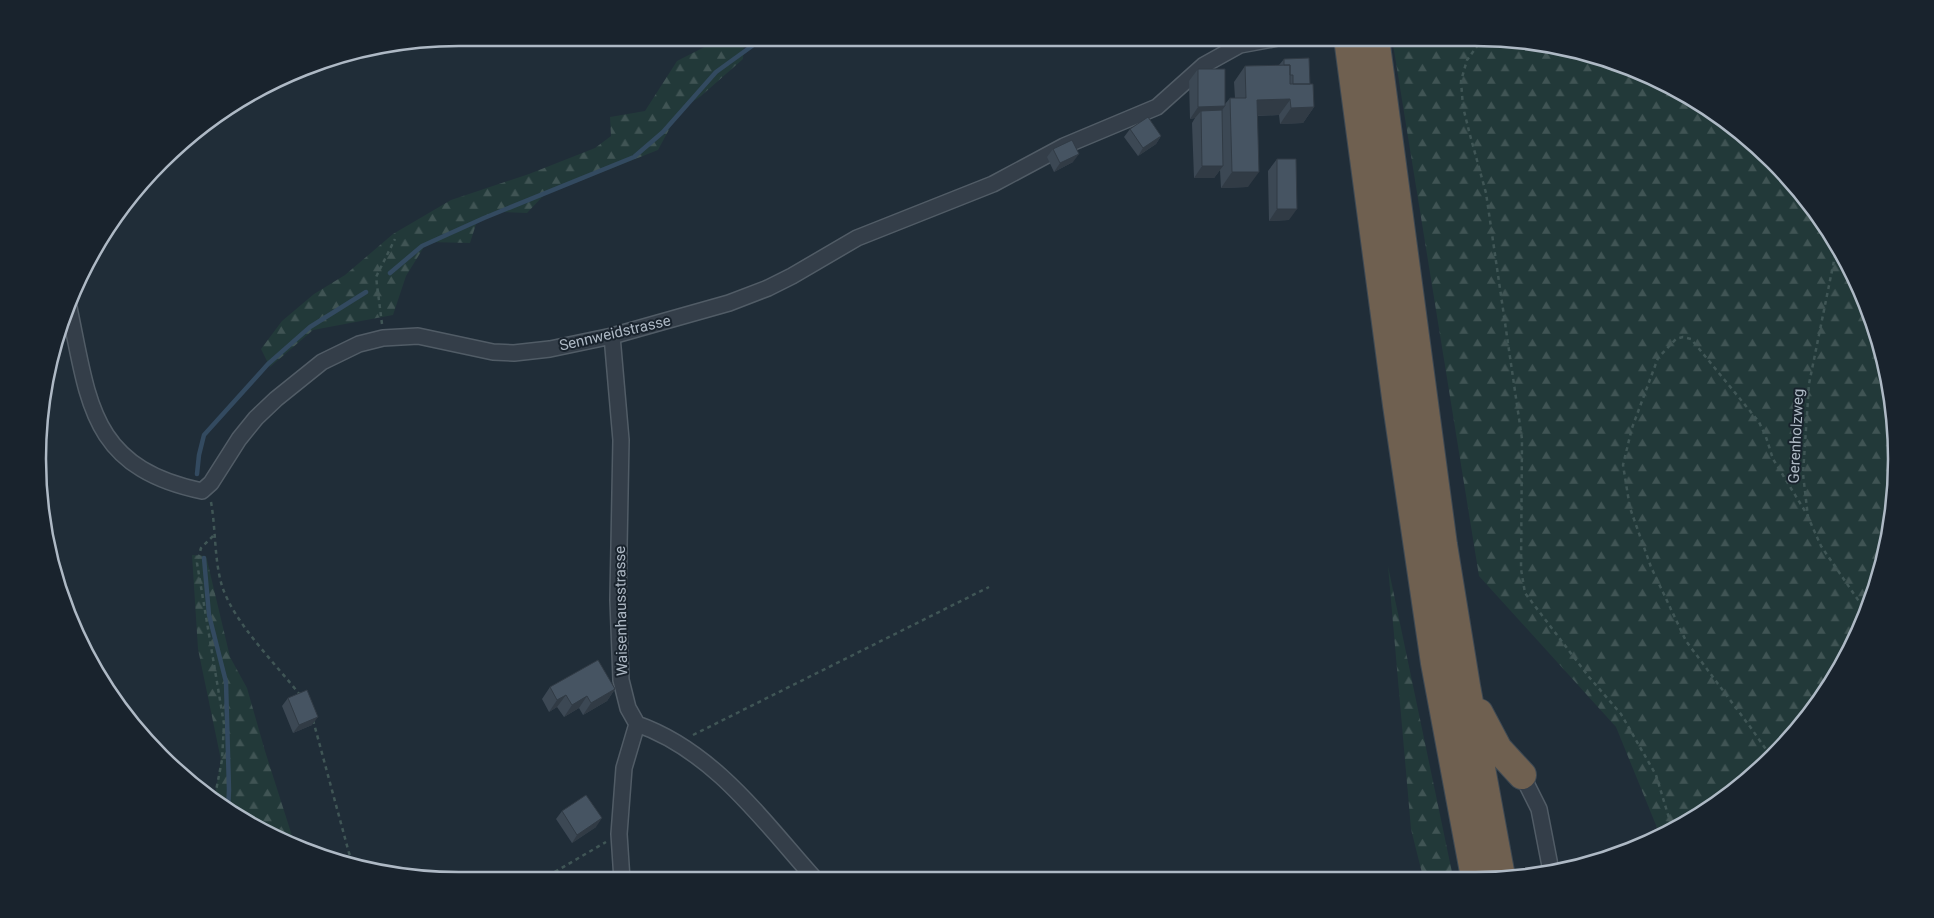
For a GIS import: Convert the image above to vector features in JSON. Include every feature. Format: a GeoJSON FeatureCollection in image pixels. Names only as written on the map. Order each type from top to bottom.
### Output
{"type":"FeatureCollection","features":[{"type":"Feature","properties":{"kind":"highway"},"geometry":{"type":"LineString","coordinates":[[1349,46],[1397,405],[1435,663],[1474,872]]}},
{"type":"Feature","properties":{"kind":"highway"},"geometry":{"type":"LineString","coordinates":[[1376,46],[1426,418],[1466,686],[1500,871]]}},
{"type":"Feature","properties":{"kind":"highway"},"geometry":{"type":"LineString","coordinates":[[1466,686],[1495,744],[1505,758],[1522,775]]}},
{"type":"Feature","properties":{"kind":"street","name":"Sennweidstrasse"},"geometry":{"type":"LineString","coordinates":[[202,491],[211,483],[239,439],[256,418],[303,376],[322,362],[359,344],[383,338],[418,336],[493,352],[514,353],[550,349],[612,336],[729,303],[768,288],[857,238],[993,184],[1064,146],[1157,107],[1204,65],[1238,46]]}},
{"type":"Feature","properties":{"kind":"street"},"geometry":{"type":"LineString","coordinates":[[71,318],[89,399],[101,429],[111,444],[129,461],[150,475],[184,488],[202,491]]}},
{"type":"Feature","properties":{"kind":"street","name":"Waisenhausstrasse"},"geometry":{"type":"LineString","coordinates":[[612,336],[621,440],[618,600],[621,680],[628,708],[637,724]]}},
{"type":"Feature","properties":{"kind":"street"},"geometry":{"type":"LineString","coordinates":[[621,872],[619,834],[624,768],[637,724],[658,731],[676,742],[728,781],[809,872]]}},
{"type":"Feature","properties":{"kind":"street"},"geometry":{"type":"LineString","coordinates":[[1522,775],[1539,809],[1550,865]]}},
{"type":"Feature","properties":{"kind":"path"},"geometry":{"type":"LineString","coordinates":[[1477,46],[1467,60],[1461,80],[1468,125],[1486,193],[1522,439],[1521,569],[1525,593],[1589,677],[1621,714],[1656,775],[1670,822]]}},
{"type":"Feature","properties":{"kind":"path"},"geometry":{"type":"LineString","coordinates":[[383,338],[376,277],[395,239]]}},
{"type":"Feature","properties":{"kind":"path","name":"Gerenholzweg"},"geometry":{"type":"LineString","coordinates":[[1835,258],[1810,384],[1802,474],[1808,516],[1821,546],[1861,604]]}},
{"type":"Feature","properties":{"kind":"path"},"geometry":{"type":"LineString","coordinates":[[1767,751],[1686,641],[1651,567],[1630,508],[1623,465],[1632,428],[1658,358],[1676,339],[1683,337],[1691,339],[1759,422],[1766,436],[1773,459],[1808,516]]}},
{"type":"Feature","properties":{"kind":"path"},"geometry":{"type":"LineString","coordinates":[[202,491],[211,502],[222,586],[228,600],[243,623],[300,696]]}},
{"type":"Feature","properties":{"kind":"path"},"geometry":{"type":"LineString","coordinates":[[214,536],[201,548],[197,563],[224,724],[222,760],[216,792]]}},
{"type":"Feature","properties":{"kind":"path"},"geometry":{"type":"LineString","coordinates":[[676,742],[844,661],[989,587]]}},
{"type":"Feature","properties":{"kind":"path"},"geometry":{"type":"LineString","coordinates":[[311,715],[351,858]]}},
{"type":"Feature","properties":{"kind":"path"},"geometry":{"type":"LineString","coordinates":[[555,872],[619,834]]}},
{"type":"Feature","properties":{"kind":"green space"},"geometry":{"type":"Polygon","coordinates":[[[706,46],[744,46],[743,59],[701,96],[679,111],[658,150],[544,195],[527,213],[501,212],[477,221],[470,243],[427,242],[406,276],[393,315],[313,330],[270,367],[261,349],[282,321],[314,294],[345,275],[393,234],[451,200],[529,174],[595,148],[611,136],[610,117],[645,111],[677,61],[706,46]]]}},
{"type":"Feature","properties":{"kind":"green space"},"geometry":{"type":"Polygon","coordinates":[[[1393,46],[1502,47],[1556,54],[1608,68],[1633,78],[1658,89],[1704,116],[1767,167],[1818,230],[1845,276],[1856,301],[1866,326],[1880,378],[1887,432],[1888,459],[1884,513],[1874,566],[1866,592],[1845,642],[1818,688],[1767,751],[1704,802],[1658,829],[1616,727],[1479,576],[1393,46]]]}},
{"type":"Feature","properties":{"kind":"green space"},"geometry":{"type":"Polygon","coordinates":[[[192,555],[206,556],[230,657],[247,688],[292,836],[253,816],[216,792],[221,760],[198,649],[192,555]]]}},
{"type":"Feature","properties":{"kind":"green space"},"geometry":{"type":"Polygon","coordinates":[[[1388,566],[1452,872],[1422,872],[1411,829],[1388,566]]]}},
{"type":"Feature","properties":{"kind":"building"},"geometry":{"type":"Polygon","coordinates":[[[1309,58],[1310,84],[1293,84],[1293,75],[1290,75],[1290,65],[1284,65],[1284,59],[1309,58]]]}},
{"type":"Feature","properties":{"kind":"building"},"geometry":{"type":"Polygon","coordinates":[[[1290,65],[1290,84],[1313,84],[1314,107],[1291,108],[1290,99],[1257,100],[1259,172],[1232,172],[1230,98],[1246,98],[1245,66],[1290,65]]]}},
{"type":"Feature","properties":{"kind":"building"},"geometry":{"type":"Polygon","coordinates":[[[1198,69],[1225,69],[1225,106],[1198,107],[1198,69]]]}},
{"type":"Feature","properties":{"kind":"building"},"geometry":{"type":"Polygon","coordinates":[[[1222,110],[1223,166],[1202,166],[1201,111],[1222,110]]]}},
{"type":"Feature","properties":{"kind":"building"},"geometry":{"type":"Polygon","coordinates":[[[1148,117],[1161,136],[1143,148],[1130,129],[1148,117]]]}},
{"type":"Feature","properties":{"kind":"building"},"geometry":{"type":"Polygon","coordinates":[[[1072,140],[1079,154],[1060,163],[1053,149],[1072,140]]]}},
{"type":"Feature","properties":{"kind":"building"},"geometry":{"type":"Polygon","coordinates":[[[1277,159],[1296,159],[1297,209],[1277,209],[1277,159]]]}},
{"type":"Feature","properties":{"kind":"building"},"geometry":{"type":"Polygon","coordinates":[[[598,660],[615,689],[591,703],[587,696],[572,705],[566,695],[557,700],[550,687],[598,660]]]}},
{"type":"Feature","properties":{"kind":"building"},"geometry":{"type":"Polygon","coordinates":[[[307,690],[318,717],[299,725],[288,698],[307,690]]]}},
{"type":"Feature","properties":{"kind":"building"},"geometry":{"type":"Polygon","coordinates":[[[586,795],[602,818],[577,835],[562,811],[586,795]]]}},
{"type":"Feature","properties":{"kind":"waterway"},"geometry":{"type":"LineString","coordinates":[[390,273],[422,246],[484,218],[634,157],[663,132],[716,72],[752,46]]}},
{"type":"Feature","properties":{"kind":"waterway"},"geometry":{"type":"LineString","coordinates":[[197,474],[204,435],[268,364],[310,327],[366,292]]}},
{"type":"Feature","properties":{"kind":"waterway"},"geometry":{"type":"LineString","coordinates":[[204,558],[209,615],[226,682],[228,801]]}}]}
